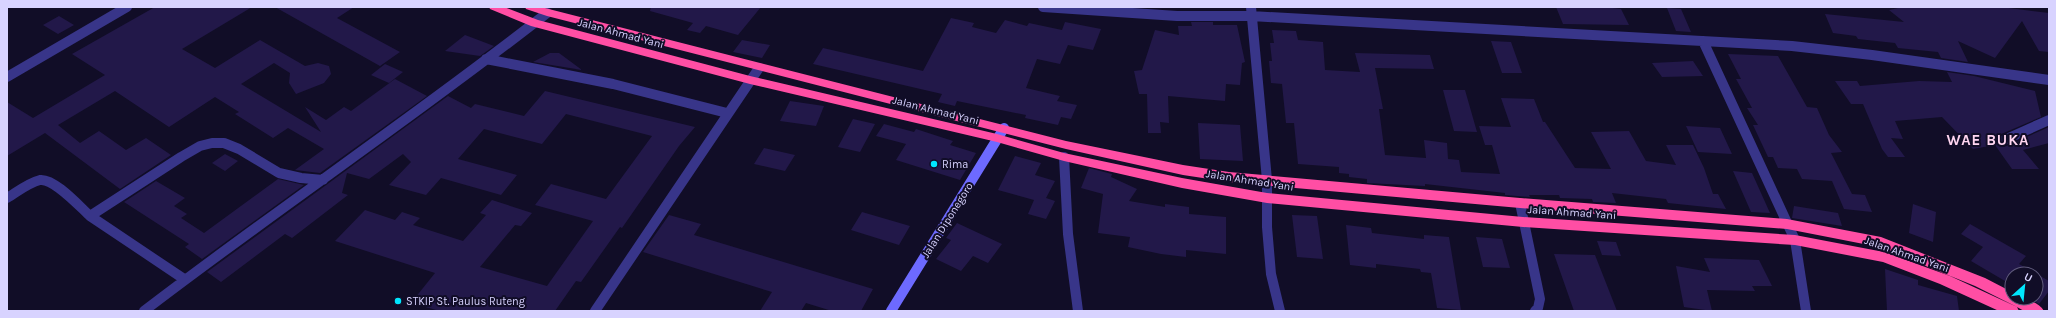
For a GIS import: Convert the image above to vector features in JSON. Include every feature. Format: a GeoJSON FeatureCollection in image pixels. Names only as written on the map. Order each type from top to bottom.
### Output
{"type":"FeatureCollection","features":[{"type":"Feature","properties":{"kind":"highway","name":"Jalan Ahmad Yani"},"geometry":{"type":"LineString","coordinates":[[494,7],[535,23],[750,80],[1183,170],[1267,180],[1520,203],[1787,224],[1836,232],[1881,242],[1980,282],[2037,311]]}},
{"type":"Feature","properties":{"kind":"highway","name":"Jalan Ahmad Yani"},"geometry":{"type":"LineString","coordinates":[[538,9],[1001,133],[1064,157],[1182,183],[1267,198],[1523,222],[1795,240],[1848,248],[1884,258],[1945,280],[2012,311]]}},
{"type":"Feature","properties":{"kind":"street"},"geometry":{"type":"LineString","coordinates":[[7,77],[127,7]]}},
{"type":"Feature","properties":{"kind":"street"},"geometry":{"type":"LineString","coordinates":[[1043,7],[1176,16],[1251,11],[1792,46],[1872,55],[2049,80]]}},
{"type":"Feature","properties":{"kind":"street"},"geometry":{"type":"LineString","coordinates":[[144,311],[184,279],[323,180],[535,23],[538,9]]}},
{"type":"Feature","properties":{"kind":"street"},"geometry":{"type":"LineString","coordinates":[[1251,11],[1267,180],[1267,227],[1271,274],[1280,311]]}},
{"type":"Feature","properties":{"kind":"street"},"geometry":{"type":"LineString","coordinates":[[1703,41],[1795,240],[1806,311]]}},
{"type":"Feature","properties":{"kind":"street"},"geometry":{"type":"LineString","coordinates":[[486,59],[613,84],[727,113]]}},
{"type":"Feature","properties":{"kind":"street"},"geometry":{"type":"LineString","coordinates":[[595,311],[758,68]]}},
{"type":"Feature","properties":{"kind":"street"},"geometry":{"type":"LineString","coordinates":[[2002,141],[2049,120]]}},
{"type":"Feature","properties":{"kind":"street","name":"Jalan Diponegoro"},"geometry":{"type":"LineString","coordinates":[[891,311],[1001,133]]}},
{"type":"Feature","properties":{"kind":"street"},"geometry":{"type":"LineString","coordinates":[[90,216],[181,157],[200,146],[212,143],[224,143],[279,173],[301,178],[323,180]]}},
{"type":"Feature","properties":{"kind":"street"},"geometry":{"type":"LineString","coordinates":[[1064,157],[1064,207],[1068,253],[1078,311]]}},
{"type":"Feature","properties":{"kind":"street"},"geometry":{"type":"LineString","coordinates":[[7,198],[32,183],[42,180],[51,181],[90,216],[184,279]]}},
{"type":"Feature","properties":{"kind":"street"},"geometry":{"type":"LineString","coordinates":[[1520,203],[1540,299],[1538,308],[1535,311]]}},
{"type":"Feature","properties":{"kind":"building"},"geometry":{"type":"Polygon","coordinates":[[[155,7],[252,7],[182,49],[215,68],[260,40],[305,66],[318,63],[329,66],[331,74],[324,83],[296,94],[289,83],[290,73],[274,63],[241,84],[321,132],[305,107],[326,120],[344,107],[351,111],[395,79],[427,96],[320,173],[295,170],[324,149],[288,128],[273,138],[235,114],[239,112],[215,97],[169,127],[115,91],[58,125],[80,143],[99,131],[126,150],[146,138],[171,155],[120,189],[45,133],[7,156],[7,102],[33,118],[105,75],[72,54],[155,7]]]}},
{"type":"Feature","properties":{"kind":"building"},"geometry":{"type":"Polygon","coordinates":[[[275,7],[354,7],[337,18],[400,52],[380,66],[275,7]]]}},
{"type":"Feature","properties":{"kind":"building"},"geometry":{"type":"Polygon","coordinates":[[[651,7],[761,7],[738,35],[706,26],[700,33],[687,30],[693,23],[650,11],[651,7]]]}},
{"type":"Feature","properties":{"kind":"building"},"geometry":{"type":"Polygon","coordinates":[[[1556,7],[1613,7],[1621,9],[1629,25],[1563,24],[1556,7]]]}},
{"type":"Feature","properties":{"kind":"building"},"geometry":{"type":"Polygon","coordinates":[[[1903,7],[2001,7],[2049,13],[2049,52],[2039,51],[2022,21],[1995,58],[1958,41],[1968,62],[1941,58],[1938,52],[1898,48],[1895,43],[1858,39],[1856,36],[1833,33],[1825,14],[1904,22],[1889,10],[1903,7]]]}},
{"type":"Feature","properties":{"kind":"building"},"geometry":{"type":"Polygon","coordinates":[[[1667,8],[1681,9],[1691,32],[1676,31],[1667,8]]]}},
{"type":"Feature","properties":{"kind":"building"},"geometry":{"type":"Polygon","coordinates":[[[59,16],[74,25],[58,34],[43,25],[59,16]]]}},
{"type":"Feature","properties":{"kind":"building"},"geometry":{"type":"Polygon","coordinates":[[[951,18],[974,23],[972,27],[996,33],[1005,20],[1027,26],[1029,23],[1062,30],[1065,22],[1101,29],[1093,50],[1068,45],[1060,64],[1037,59],[1026,88],[1060,96],[1057,101],[1077,105],[1071,119],[1061,117],[1058,125],[1025,118],[1026,115],[957,101],[955,106],[938,102],[942,94],[813,64],[823,48],[923,71],[951,18]]]}},
{"type":"Feature","properties":{"kind":"building"},"geometry":{"type":"Polygon","coordinates":[[[1191,22],[1213,22],[1213,25],[1237,25],[1245,62],[1242,63],[1240,85],[1226,84],[1225,101],[1168,96],[1169,123],[1160,122],[1161,133],[1148,133],[1147,94],[1139,94],[1134,71],[1142,70],[1155,30],[1179,35],[1178,26],[1192,26],[1191,22]]]}},
{"type":"Feature","properties":{"kind":"building"},"geometry":{"type":"Polygon","coordinates":[[[1272,30],[1296,31],[1298,40],[1323,42],[1325,70],[1360,72],[1355,53],[1430,55],[1434,69],[1375,68],[1383,109],[1379,109],[1385,155],[1426,158],[1424,140],[1447,143],[1448,159],[1459,160],[1461,172],[1500,174],[1492,145],[1485,145],[1479,126],[1511,127],[1501,98],[1534,99],[1543,122],[1545,122],[1575,168],[1611,169],[1591,132],[1629,131],[1646,161],[1676,165],[1666,145],[1693,145],[1704,168],[1713,194],[1718,194],[1726,209],[1668,203],[1666,199],[1612,193],[1616,203],[1593,202],[1592,199],[1560,198],[1559,195],[1529,195],[1530,197],[1505,195],[1505,193],[1425,184],[1425,186],[1367,183],[1367,179],[1349,177],[1349,174],[1339,173],[1339,167],[1298,164],[1294,123],[1286,123],[1282,84],[1271,83],[1269,61],[1272,61],[1270,43],[1274,43],[1272,30]]]}},
{"type":"Feature","properties":{"kind":"building"},"geometry":{"type":"Polygon","coordinates":[[[465,35],[494,46],[480,56],[445,51],[465,35]]]}},
{"type":"Feature","properties":{"kind":"building"},"geometry":{"type":"Polygon","coordinates":[[[742,40],[770,45],[762,58],[733,52],[742,40]]]}},
{"type":"Feature","properties":{"kind":"building"},"geometry":{"type":"Polygon","coordinates":[[[1491,41],[1511,42],[1522,73],[1502,73],[1491,41]]]}},
{"type":"Feature","properties":{"kind":"building"},"geometry":{"type":"Polygon","coordinates":[[[550,53],[559,53],[582,70],[533,62],[550,53]]]}},
{"type":"Feature","properties":{"kind":"building"},"geometry":{"type":"Polygon","coordinates":[[[1728,54],[1778,56],[1807,107],[1817,108],[1829,135],[1842,152],[1831,153],[1852,194],[1865,195],[1872,212],[1844,209],[1832,181],[1802,179],[1797,169],[1778,168],[1773,157],[1768,157],[1753,125],[1758,125],[1747,108],[1752,108],[1736,79],[1741,79],[1728,54]]]}},
{"type":"Feature","properties":{"kind":"building"},"geometry":{"type":"Polygon","coordinates":[[[1693,61],[1703,76],[1662,77],[1652,63],[1693,61]]]}},
{"type":"Feature","properties":{"kind":"building"},"geometry":{"type":"Polygon","coordinates":[[[385,64],[403,72],[389,83],[371,75],[385,64]]]}},
{"type":"Feature","properties":{"kind":"building"},"geometry":{"type":"Polygon","coordinates":[[[1947,72],[1974,76],[2035,91],[2041,117],[1999,135],[1996,141],[1999,146],[2004,147],[2049,127],[2049,143],[2023,150],[2039,169],[2012,169],[1995,145],[1973,149],[1942,117],[1895,121],[1903,139],[1891,138],[1905,157],[1888,157],[1882,149],[1863,104],[1851,104],[1835,81],[1857,81],[1860,86],[1919,81],[1952,82],[1947,72]]]}},
{"type":"Feature","properties":{"kind":"building"},"geometry":{"type":"Polygon","coordinates":[[[1443,90],[1465,90],[1477,132],[1454,131],[1443,90]]]}},
{"type":"Feature","properties":{"kind":"building"},"geometry":{"type":"Polygon","coordinates":[[[545,91],[695,127],[679,146],[622,228],[620,227],[581,282],[576,281],[555,311],[440,311],[411,303],[435,273],[335,241],[365,210],[395,220],[402,212],[420,218],[413,225],[463,241],[486,215],[480,213],[492,200],[532,213],[521,226],[515,225],[480,267],[547,286],[593,221],[535,205],[551,184],[606,199],[652,136],[566,114],[542,144],[484,129],[458,159],[517,175],[501,195],[441,178],[426,195],[389,185],[411,162],[403,154],[369,179],[347,173],[342,193],[348,195],[292,238],[285,234],[221,282],[207,272],[448,96],[471,108],[475,104],[524,116],[545,91]]]}},
{"type":"Feature","properties":{"kind":"building"},"geometry":{"type":"Polygon","coordinates":[[[790,101],[824,106],[816,126],[780,121],[790,101]]]}},
{"type":"Feature","properties":{"kind":"building"},"geometry":{"type":"Polygon","coordinates":[[[853,119],[875,124],[860,152],[838,147],[853,119]]]}},
{"type":"Feature","properties":{"kind":"building"},"geometry":{"type":"Polygon","coordinates":[[[1198,123],[1240,125],[1243,161],[1200,159],[1198,123]]]}},
{"type":"Feature","properties":{"kind":"building"},"geometry":{"type":"Polygon","coordinates":[[[884,124],[914,132],[916,129],[953,141],[950,145],[976,153],[960,180],[896,160],[906,144],[876,136],[884,124]]]}},
{"type":"Feature","properties":{"kind":"building"},"geometry":{"type":"Polygon","coordinates":[[[1686,126],[1720,128],[1732,154],[1698,152],[1686,126]]]}},
{"type":"Feature","properties":{"kind":"building"},"geometry":{"type":"Polygon","coordinates":[[[764,148],[795,155],[785,171],[754,164],[764,148]]]}},
{"type":"Feature","properties":{"kind":"building"},"geometry":{"type":"Polygon","coordinates":[[[225,154],[238,161],[225,171],[212,163],[225,154]]]}},
{"type":"Feature","properties":{"kind":"building"},"geometry":{"type":"Polygon","coordinates":[[[1015,156],[1041,163],[1035,175],[1055,181],[1046,198],[1055,201],[1046,219],[1028,214],[1034,200],[998,190],[1015,156]]]}},
{"type":"Feature","properties":{"kind":"building"},"geometry":{"type":"Polygon","coordinates":[[[1089,168],[1112,174],[1111,177],[1137,189],[1129,201],[1165,207],[1165,204],[1189,207],[1189,214],[1226,217],[1226,254],[1186,250],[1186,257],[1161,254],[1128,247],[1130,237],[1098,233],[1103,194],[1081,188],[1089,168]]]}},
{"type":"Feature","properties":{"kind":"building"},"geometry":{"type":"Polygon","coordinates":[[[1733,171],[1752,173],[1770,213],[1751,212],[1733,171]]]}},
{"type":"Feature","properties":{"kind":"building"},"geometry":{"type":"Polygon","coordinates":[[[278,179],[304,185],[202,259],[185,247],[189,244],[124,202],[156,181],[185,198],[174,206],[187,214],[181,218],[204,233],[278,179]]]}},
{"type":"Feature","properties":{"kind":"building"},"geometry":{"type":"Polygon","coordinates":[[[1913,204],[1936,212],[1933,242],[1909,233],[1913,204]]]}},
{"type":"Feature","properties":{"kind":"building"},"geometry":{"type":"Polygon","coordinates":[[[1794,206],[1838,213],[1842,226],[1792,218],[1794,206]]]}},
{"type":"Feature","properties":{"kind":"building"},"geometry":{"type":"Polygon","coordinates":[[[862,212],[910,226],[899,245],[851,230],[862,212]]]}},
{"type":"Feature","properties":{"kind":"building"},"geometry":{"type":"Polygon","coordinates":[[[669,215],[701,224],[694,235],[873,289],[861,311],[832,311],[806,303],[801,311],[760,311],[772,292],[643,252],[669,215]]]}},
{"type":"Feature","properties":{"kind":"building"},"geometry":{"type":"Polygon","coordinates":[[[1292,215],[1317,216],[1323,259],[1297,257],[1292,215]]]}},
{"type":"Feature","properties":{"kind":"building"},"geometry":{"type":"Polygon","coordinates":[[[957,223],[1002,244],[988,263],[973,256],[961,271],[936,259],[951,240],[946,238],[957,223]]]}},
{"type":"Feature","properties":{"kind":"building"},"geometry":{"type":"Polygon","coordinates":[[[1970,224],[2026,256],[2019,264],[2023,266],[2004,266],[2004,280],[1971,261],[1983,247],[1961,234],[1970,224]]]}},
{"type":"Feature","properties":{"kind":"building"},"geometry":{"type":"Polygon","coordinates":[[[1346,225],[1371,228],[1372,233],[1424,239],[1424,235],[1449,237],[1461,310],[1437,308],[1431,273],[1421,272],[1420,269],[1376,264],[1376,268],[1350,265],[1346,225]]]}},
{"type":"Feature","properties":{"kind":"building"},"geometry":{"type":"Polygon","coordinates":[[[1476,237],[1502,239],[1510,268],[1483,267],[1476,237]]]}},
{"type":"Feature","properties":{"kind":"building"},"geometry":{"type":"Polygon","coordinates":[[[1597,241],[1616,242],[1621,256],[1602,255],[1597,241]]]}},
{"type":"Feature","properties":{"kind":"building"},"geometry":{"type":"Polygon","coordinates":[[[1554,254],[1595,255],[1617,311],[1574,311],[1554,254]]]}},
{"type":"Feature","properties":{"kind":"building"},"geometry":{"type":"Polygon","coordinates":[[[1704,258],[1759,260],[1772,286],[1752,286],[1755,291],[1707,290],[1712,311],[1684,307],[1676,266],[1710,272],[1704,258]]]}},
{"type":"Feature","properties":{"kind":"building"},"geometry":{"type":"Polygon","coordinates":[[[1885,269],[1918,280],[1918,285],[1957,296],[1959,311],[1887,311],[1885,269]]]}},
{"type":"Feature","properties":{"kind":"building"},"geometry":{"type":"Polygon","coordinates":[[[2044,278],[2049,281],[2049,291],[2044,298],[2044,278]]]}},
{"type":"Feature","properties":{"kind":"place","name":"Rima"},"geometry":{"type":"Point","coordinates":[934,164]}},
{"type":"Feature","properties":{"kind":"place","name":"STKIP St. Paulus Ruteng"},"geometry":{"type":"Point","coordinates":[398,301]}},
{"type":"Feature","properties":{"kind":"district","name":"WAE BUKA"},"geometry":{"type":"Point","coordinates":[1988,140]}}]}
